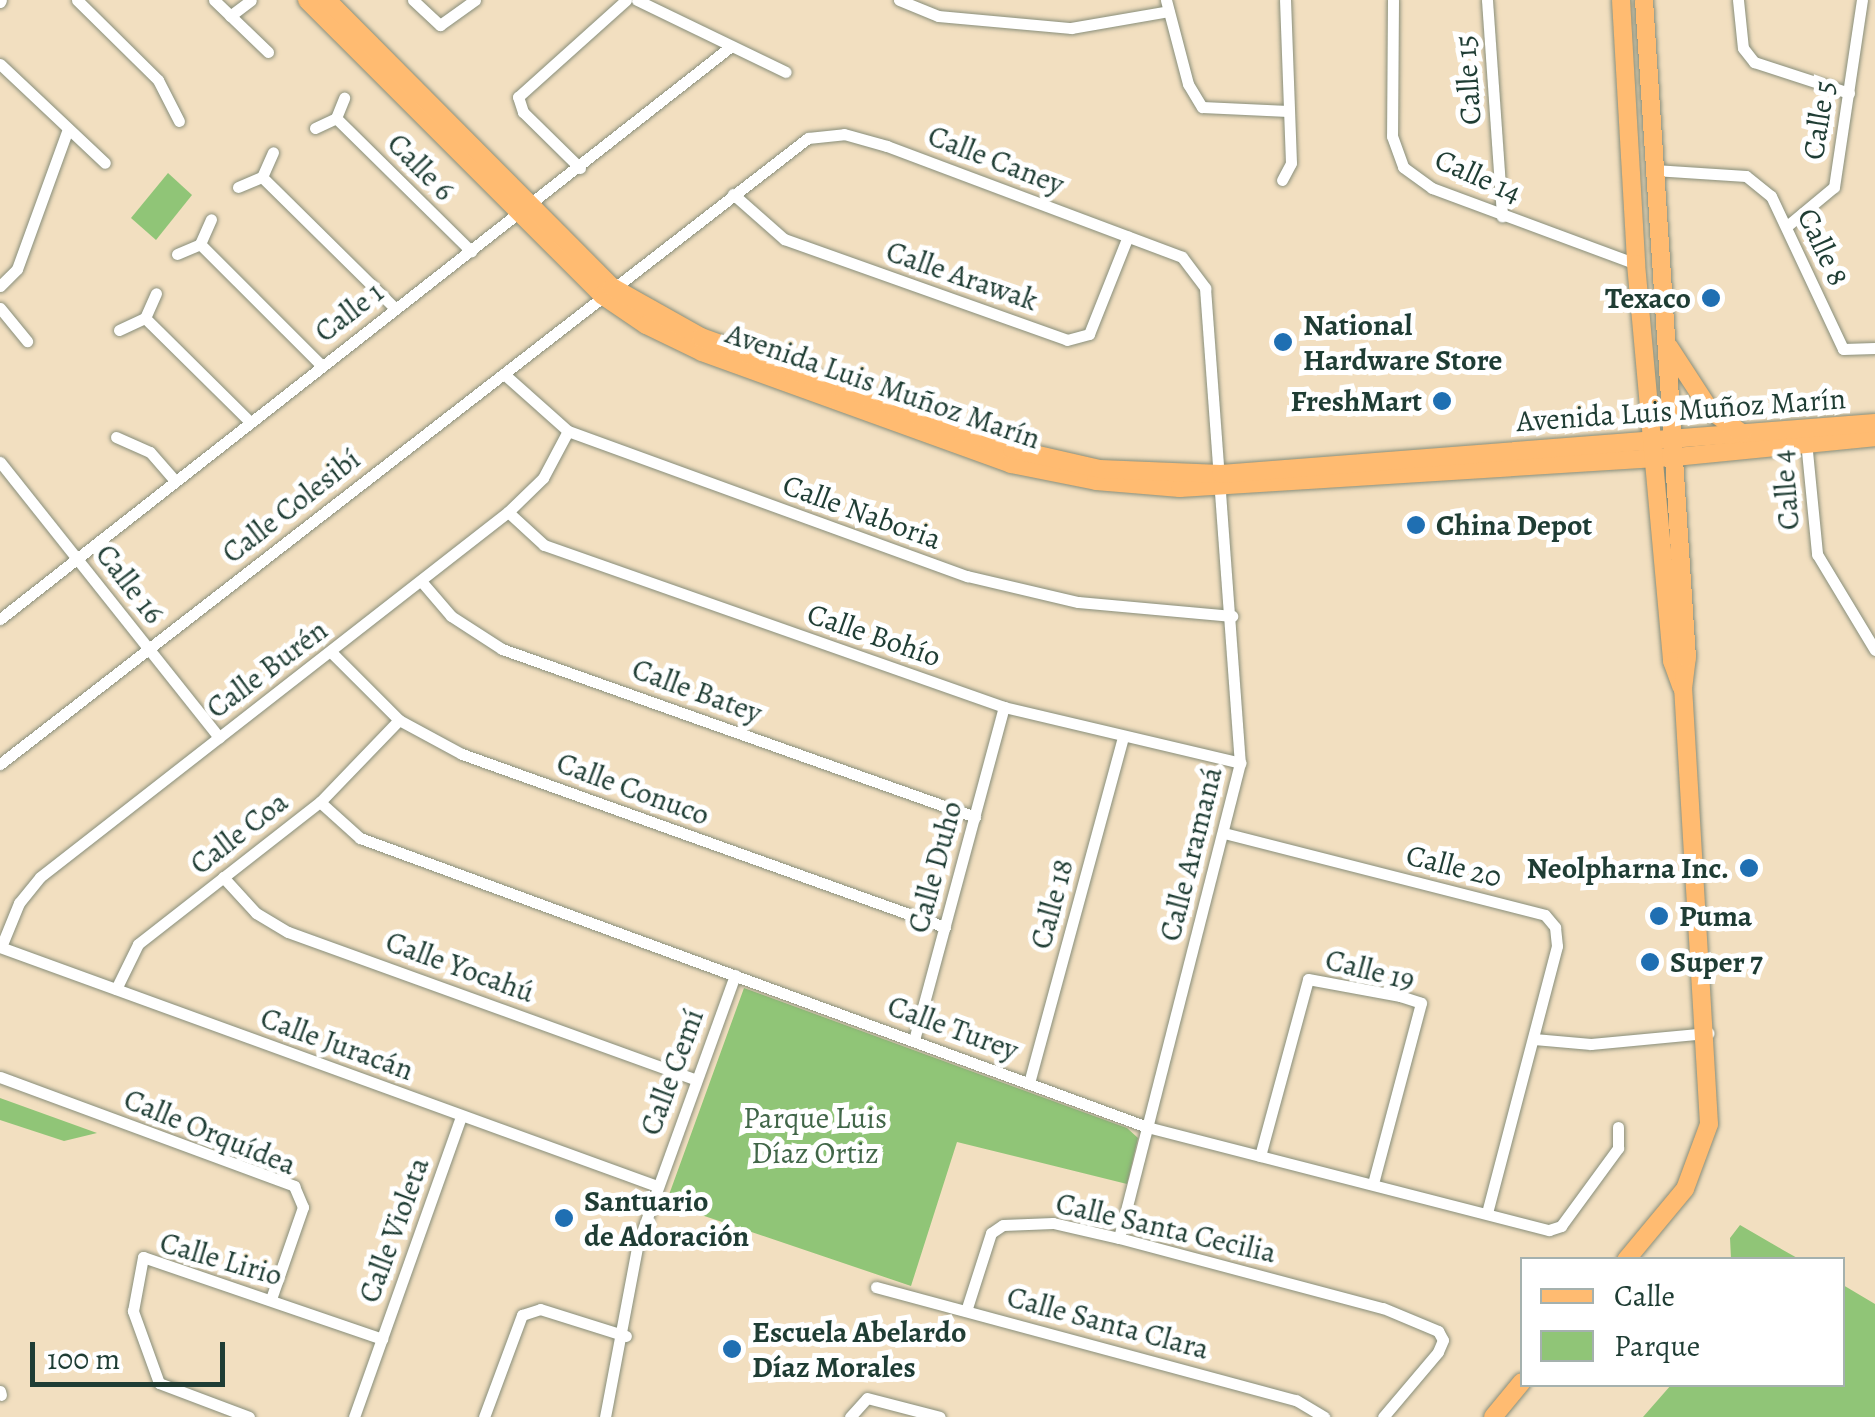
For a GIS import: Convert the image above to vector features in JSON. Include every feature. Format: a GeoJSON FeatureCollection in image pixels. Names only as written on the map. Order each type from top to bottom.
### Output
{"type":"FeatureCollection","features":[{"type":"Feature","properties":{"kind":"main road","name":"Avenida Luis Muñoz Marín"},"geometry":{"type":"LineString","coordinates":[[307,0],[526,209]]}},
{"type":"Feature","properties":{"kind":"main road","name":"Avenida Luis Muñoz Marín"},"geometry":{"type":"LineString","coordinates":[[327,0],[607,291],[701,337],[977,439],[1100,468],[1221,480],[1652,449],[1742,433],[1875,436]]}},
{"type":"Feature","properties":{"kind":"main road"},"geometry":{"type":"LineString","coordinates":[[1622,0],[1636,264],[1652,449],[1672,661],[1682,689]]}},
{"type":"Feature","properties":{"kind":"main road"},"geometry":{"type":"LineString","coordinates":[[1629,1257],[1686,1189],[1709,1124],[1708,1033],[1682,689],[1688,658],[1644,0]]}},
{"type":"Feature","properties":{"kind":"main road"},"geometry":{"type":"LineString","coordinates":[[1667,342],[1710,410],[1742,433]]}},
{"type":"Feature","properties":{"kind":"main road"},"geometry":{"type":"LineString","coordinates":[[1647,384],[1636,428],[1615,451],[1644,479],[1659,516]]}},
{"type":"Feature","properties":{"kind":"main road","name":"Avenida Luis Muñoz Marín"},"geometry":{"type":"LineString","coordinates":[[1674,447],[1712,450],[1875,424]]}},
{"type":"Feature","properties":{"kind":"main road"},"geometry":{"type":"LineString","coordinates":[[1676,505],[1689,469],[1712,450]]}},
{"type":"Feature","properties":{"kind":"main road"},"geometry":{"type":"LineString","coordinates":[[1493,1417],[1520,1384]]}},
{"type":"Feature","properties":{"kind":"street"},"geometry":{"type":"LineString","coordinates":[[77,0],[158,80],[179,121]]}},
{"type":"Feature","properties":{"kind":"street"},"geometry":{"type":"LineString","coordinates":[[214,0],[268,52]]}},
{"type":"Feature","properties":{"kind":"street"},"geometry":{"type":"LineString","coordinates":[[230,16],[251,0]]}},
{"type":"Feature","properties":{"kind":"street"},"geometry":{"type":"LineString","coordinates":[[413,0],[440,25],[476,0]]}},
{"type":"Feature","properties":{"kind":"street"},"geometry":{"type":"LineString","coordinates":[[580,168],[522,112],[518,98],[626,0]]}},
{"type":"Feature","properties":{"kind":"street"},"geometry":{"type":"LineString","coordinates":[[637,0],[786,72]]}},
{"type":"Feature","properties":{"kind":"street"},"geometry":{"type":"LineString","coordinates":[[899,0],[938,16],[1071,28],[1167,6],[1188,84],[1202,107],[1288,111]]}},
{"type":"Feature","properties":{"kind":"street"},"geometry":{"type":"LineString","coordinates":[[938,16],[942,0]]}},
{"type":"Feature","properties":{"kind":"street"},"geometry":{"type":"LineString","coordinates":[[1282,180],[1290,162],[1284,0]]}},
{"type":"Feature","properties":{"kind":"street","name":"Calle 14"},"geometry":{"type":"LineString","coordinates":[[1393,0],[1392,136],[1403,167],[1432,188],[1636,264]]}},
{"type":"Feature","properties":{"kind":"street","name":"Calle 15"},"geometry":{"type":"LineString","coordinates":[[1487,0],[1502,216]]}},
{"type":"Feature","properties":{"kind":"street"},"geometry":{"type":"LineString","coordinates":[[1738,0],[1743,48],[1754,62],[1849,93]]}},
{"type":"Feature","properties":{"kind":"street","name":"Calle 5"},"geometry":{"type":"LineString","coordinates":[[1787,226],[1834,188],[1862,0]]}},
{"type":"Feature","properties":{"kind":"street","name":"Calle 1"},"geometry":{"type":"LineString","coordinates":[[0,618],[730,47]]}},
{"type":"Feature","properties":{"kind":"street"},"geometry":{"type":"LineString","coordinates":[[0,64],[105,163]]}},
{"type":"Feature","properties":{"kind":"street"},"geometry":{"type":"LineString","coordinates":[[316,128],[336,118],[344,98]]}},
{"type":"Feature","properties":{"kind":"street","name":"Calle 6"},"geometry":{"type":"LineString","coordinates":[[336,118],[471,251]]}},
{"type":"Feature","properties":{"kind":"street"},"geometry":{"type":"LineString","coordinates":[[0,286],[17,269],[68,129]]}},
{"type":"Feature","properties":{"kind":"street","name":"Calle Caney"},"geometry":{"type":"LineString","coordinates":[[607,291],[808,138],[844,134],[1182,257],[1205,288],[1221,480]]}},
{"type":"Feature","properties":{"kind":"street"},"geometry":{"type":"LineString","coordinates":[[238,187],[262,177],[273,152]]}},
{"type":"Feature","properties":{"kind":"street","name":"Calle 8"},"geometry":{"type":"LineString","coordinates":[[1654,170],[1746,176],[1771,196],[1843,349],[1875,348]]}},
{"type":"Feature","properties":{"kind":"street"},"geometry":{"type":"LineString","coordinates":[[262,177],[395,308]]}},
{"type":"Feature","properties":{"kind":"street","name":"Calle Arawak"},"geometry":{"type":"LineString","coordinates":[[733,194],[784,239],[1067,340],[1089,334],[1128,236]]}},
{"type":"Feature","properties":{"kind":"street"},"geometry":{"type":"LineString","coordinates":[[177,254],[200,244],[211,219]]}},
{"type":"Feature","properties":{"kind":"street"},"geometry":{"type":"LineString","coordinates":[[200,244],[321,365]]}},
{"type":"Feature","properties":{"kind":"street","name":"Calle Colesibí"},"geometry":{"type":"LineString","coordinates":[[0,764],[607,291]]}},
{"type":"Feature","properties":{"kind":"street"},"geometry":{"type":"LineString","coordinates":[[118,330],[146,318],[156,292]]}},
{"type":"Feature","properties":{"kind":"street"},"geometry":{"type":"LineString","coordinates":[[0,308],[27,342]]}},
{"type":"Feature","properties":{"kind":"street"},"geometry":{"type":"LineString","coordinates":[[146,318],[249,421]]}},
{"type":"Feature","properties":{"kind":"street","name":"Calle Naboria"},"geometry":{"type":"LineString","coordinates":[[504,374],[568,431],[966,576],[1078,602],[1232,616]]}},
{"type":"Feature","properties":{"kind":"street","name":"Calle Burén"},"geometry":{"type":"LineString","coordinates":[[0,947],[19,903],[40,877],[508,512],[543,478],[568,431]]}},
{"type":"Feature","properties":{"kind":"street","name":"Calle 4"},"geometry":{"type":"LineString","coordinates":[[1806,435],[1817,554],[1875,650]]}},
{"type":"Feature","properties":{"kind":"street"},"geometry":{"type":"LineString","coordinates":[[116,438],[150,452],[174,480]]}},
{"type":"Feature","properties":{"kind":"street","name":"Calle 16"},"geometry":{"type":"LineString","coordinates":[[0,462],[219,737]]}},
{"type":"Feature","properties":{"kind":"street","name":"Calle Aramaná"},"geometry":{"type":"LineString","coordinates":[[1119,1238],[1240,763],[1221,480]]}},
{"type":"Feature","properties":{"kind":"street","name":"Calle Bohío"},"geometry":{"type":"LineString","coordinates":[[508,512],[544,545],[1004,708],[1240,763]]}},
{"type":"Feature","properties":{"kind":"street","name":"Calle Batey"},"geometry":{"type":"LineString","coordinates":[[421,581],[451,616],[502,649],[975,816]]}},
{"type":"Feature","properties":{"kind":"street","name":"Calle Conuco"},"geometry":{"type":"LineString","coordinates":[[331,652],[399,720],[462,754],[945,927]]}},
{"type":"Feature","properties":{"kind":"street","name":"Calle Duho"},"geometry":{"type":"LineString","coordinates":[[914,1040],[1004,708]]}},
{"type":"Feature","properties":{"kind":"street","name":"Calle Coa"},"geometry":{"type":"LineString","coordinates":[[116,989],[138,944],[320,802],[399,720]]}},
{"type":"Feature","properties":{"kind":"street","name":"Calle 18"},"geometry":{"type":"LineString","coordinates":[[1029,1083],[1124,737]]}},
{"type":"Feature","properties":{"kind":"street","name":"Calle Turey"},"geometry":{"type":"LineString","coordinates":[[320,802],[360,838],[1146,1127],[1549,1230],[1562,1226],[1618,1148],[1618,1127]]}},
{"type":"Feature","properties":{"kind":"street","name":"Calle 20"},"geometry":{"type":"LineString","coordinates":[[1224,833],[1545,915],[1555,926],[1557,946],[1487,1212]]}},
{"type":"Feature","properties":{"kind":"street","name":"Calle Yocahú"},"geometry":{"type":"LineString","coordinates":[[223,877],[256,913],[288,932],[696,1080]]}},
{"type":"Feature","properties":{"kind":"street","name":"Calle Juracán"},"geometry":{"type":"LineString","coordinates":[[0,947],[657,1186]]}},
{"type":"Feature","properties":{"kind":"street","name":"Calle Cemí"},"geometry":{"type":"LineString","coordinates":[[606,1417],[626,1336],[638,1243],[735,975]]}},
{"type":"Feature","properties":{"kind":"street","name":"Calle 19"},"geometry":{"type":"LineString","coordinates":[[1260,1156],[1308,980],[1400,996],[1421,1003],[1373,1184]]}},
{"type":"Feature","properties":{"kind":"street"},"geometry":{"type":"LineString","coordinates":[[1534,1039],[1591,1044],[1708,1033]]}},
{"type":"Feature","properties":{"kind":"street","name":"Calle Orquídea"},"geometry":{"type":"LineString","coordinates":[[0,1077],[294,1186],[303,1207],[270,1299]]}},
{"type":"Feature","properties":{"kind":"street","name":"Calle Violeta"},"geometry":{"type":"LineString","coordinates":[[354,1417],[462,1116]]}},
{"type":"Feature","properties":{"kind":"street","name":"Calle Santa Cecilia"},"geometry":{"type":"LineString","coordinates":[[966,1311],[991,1233],[1003,1225],[1052,1223],[1119,1238],[1408,1319],[1438,1331],[1443,1340],[1383,1417]]}},
{"type":"Feature","properties":{"kind":"street","name":"Calle Lirio"},"geometry":{"type":"LineString","coordinates":[[249,1417],[159,1383],[133,1312],[143,1257],[382,1338]]}},
{"type":"Feature","properties":{"kind":"street","name":"Calle Santa Clara"},"geometry":{"type":"LineString","coordinates":[[876,1286],[1296,1400],[1324,1417]]}},
{"type":"Feature","properties":{"kind":"street"},"geometry":{"type":"LineString","coordinates":[[484,1417],[522,1315],[540,1309],[626,1336]]}},
{"type":"Feature","properties":{"kind":"street"},"geometry":{"type":"LineString","coordinates":[[850,1417],[867,1398],[940,1417]]}},
{"type":"Feature","properties":{"kind":"green space"},"geometry":{"type":"Polygon","coordinates":[[[168,173],[192,195],[156,240],[131,218],[168,173]]]}},
{"type":"Feature","properties":{"kind":"green space","name":"Parque Luis Díaz Ortiz"},"geometry":{"type":"Polygon","coordinates":[[[744,988],[1127,1128],[1138,1138],[1127,1184],[957,1142],[911,1286],[666,1203],[744,988]]]}},
{"type":"Feature","properties":{"kind":"green space"},"geometry":{"type":"Polygon","coordinates":[[[0,1098],[97,1133],[64,1141],[0,1120],[0,1098]]]}},
{"type":"Feature","properties":{"kind":"green space"},"geometry":{"type":"Polygon","coordinates":[[[1740,1225],[1796,1257],[1731,1257],[1730,1238],[1740,1225]]]}},
{"type":"Feature","properties":{"kind":"green space"},"geometry":{"type":"Polygon","coordinates":[[[1845,1286],[1875,1304],[1875,1417],[1643,1417],[1669,1387],[1845,1387],[1845,1286]]]}},
{"type":"Feature","properties":{"kind":"place","name":"Texaco"},"geometry":{"type":"Point","coordinates":[1711,298]}},
{"type":"Feature","properties":{"kind":"place","name":"National Hardware Store"},"geometry":{"type":"Point","coordinates":[1283,342]}},
{"type":"Feature","properties":{"kind":"place","name":"FreshMart"},"geometry":{"type":"Point","coordinates":[1442,401]}},
{"type":"Feature","properties":{"kind":"place","name":"China Depot"},"geometry":{"type":"Point","coordinates":[1416,525]}},
{"type":"Feature","properties":{"kind":"place","name":"Neolpharna Inc."},"geometry":{"type":"Point","coordinates":[1749,868]}},
{"type":"Feature","properties":{"kind":"place","name":"Puma"},"geometry":{"type":"Point","coordinates":[1659,916]}},
{"type":"Feature","properties":{"kind":"place","name":"Super 7"},"geometry":{"type":"Point","coordinates":[1650,962]}},
{"type":"Feature","properties":{"kind":"place","name":"Santuario de Adoración"},"geometry":{"type":"Point","coordinates":[564,1218]}},
{"type":"Feature","properties":{"kind":"place","name":"Escuela Abelardo Díaz Morales"},"geometry":{"type":"Point","coordinates":[732,1349]}}]}
